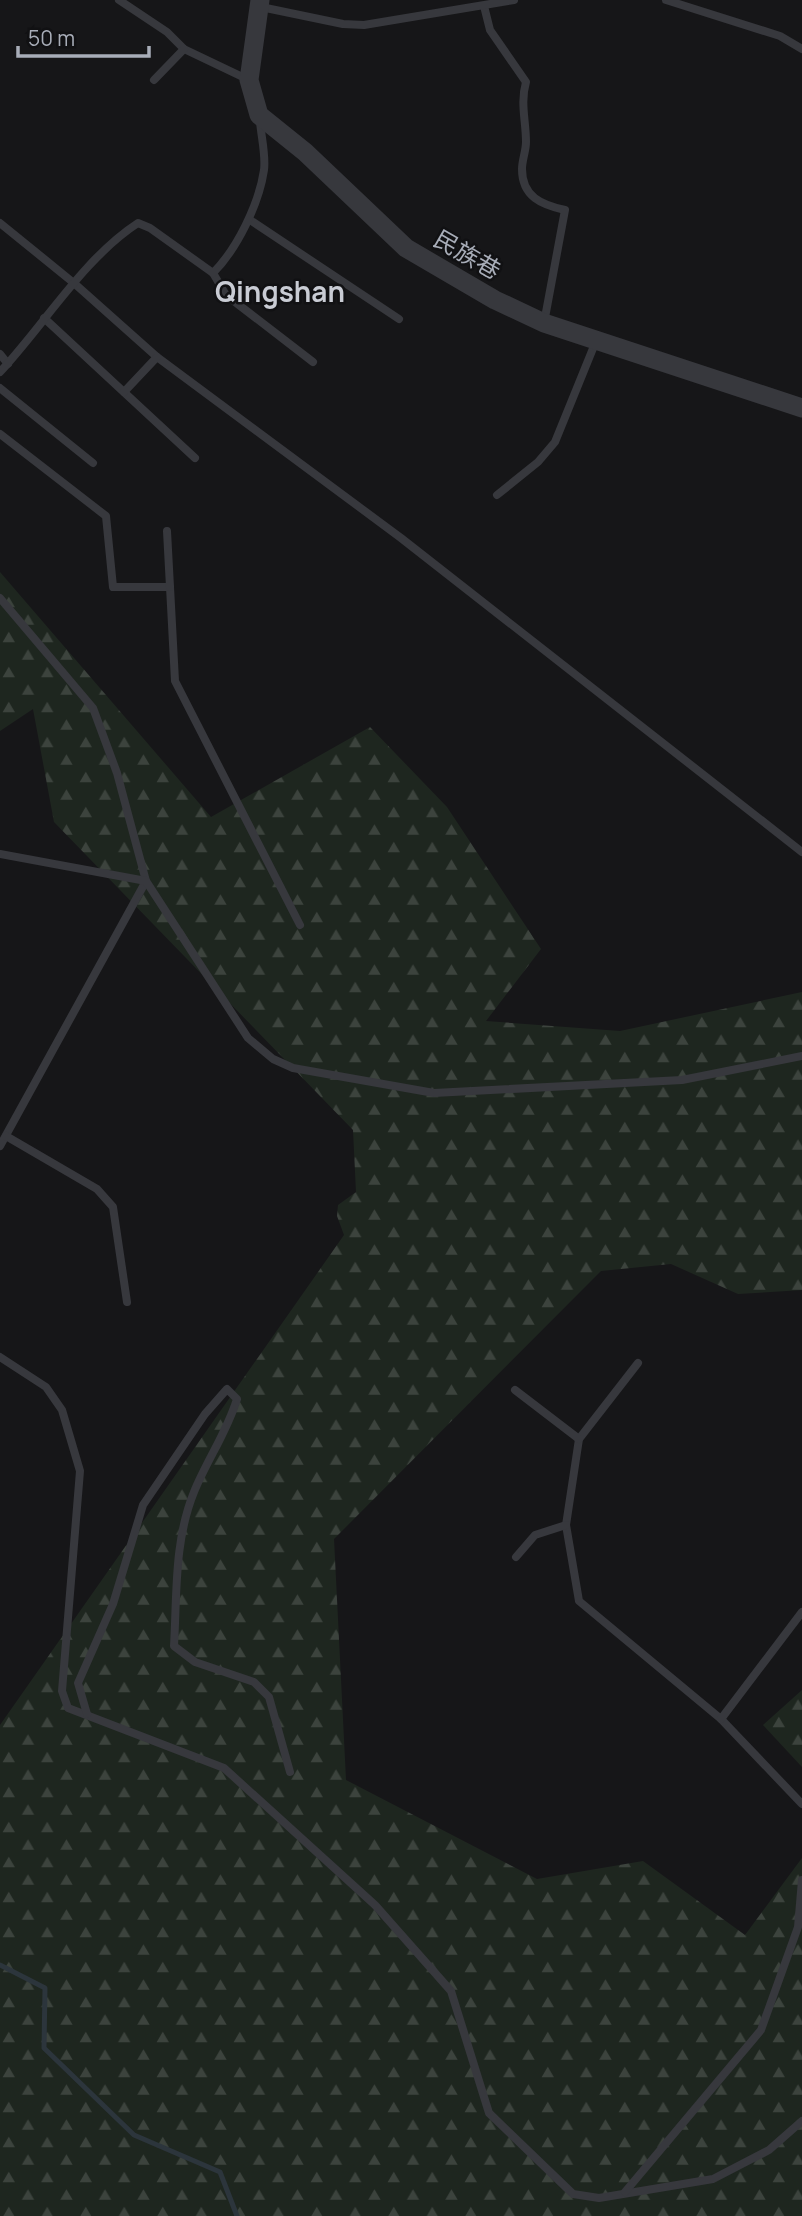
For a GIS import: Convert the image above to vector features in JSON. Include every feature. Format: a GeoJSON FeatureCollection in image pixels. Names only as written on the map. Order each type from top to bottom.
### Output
{"type":"FeatureCollection","features":[{"type":"Feature","properties":{"kind":"street"},"geometry":{"type":"LineString","coordinates":[[259,114],[248,80],[260,4]]}},
{"type":"Feature","properties":{"kind":"street","name":"民族巷"},"geometry":{"type":"LineString","coordinates":[[259,114],[305,152],[406,247],[495,300],[544,323],[802,408]]}},
{"type":"Feature","properties":{"kind":"lane"},"geometry":{"type":"LineString","coordinates":[[119,0],[167,32],[184,49],[248,80]]}},
{"type":"Feature","properties":{"kind":"lane"},"geometry":{"type":"LineString","coordinates":[[260,4],[363,25],[514,0]]}},
{"type":"Feature","properties":{"kind":"lane"},"geometry":{"type":"LineString","coordinates":[[666,0],[762,29],[802,49]]}},
{"type":"Feature","properties":{"kind":"lane"},"geometry":{"type":"LineString","coordinates":[[484,6],[490,30],[526,82],[522,96],[526,141],[522,170],[526,186],[540,204],[565,210],[544,323]]}},
{"type":"Feature","properties":{"kind":"lane"},"geometry":{"type":"LineString","coordinates":[[154,80],[184,49]]}},
{"type":"Feature","properties":{"kind":"lane"},"geometry":{"type":"LineString","coordinates":[[213,273],[226,261],[250,220],[264,169],[259,114]]}},
{"type":"Feature","properties":{"kind":"lane"},"geometry":{"type":"LineString","coordinates":[[250,220],[399,319]]}},
{"type":"Feature","properties":{"kind":"lane"},"geometry":{"type":"LineString","coordinates":[[0,223],[75,284],[157,358],[401,538],[802,852]]}},
{"type":"Feature","properties":{"kind":"lane"},"geometry":{"type":"LineString","coordinates":[[0,372],[44,318],[121,234],[138,223],[150,228],[213,273],[226,295],[313,362]]}},
{"type":"Feature","properties":{"kind":"lane"},"geometry":{"type":"LineString","coordinates":[[44,318],[195,458]]}},
{"type":"Feature","properties":{"kind":"lane"},"geometry":{"type":"LineString","coordinates":[[497,495],[538,462],[555,442],[596,341]]}},
{"type":"Feature","properties":{"kind":"lane"},"geometry":{"type":"LineString","coordinates":[[0,354],[8,364]]}},
{"type":"Feature","properties":{"kind":"lane"},"geometry":{"type":"LineString","coordinates":[[124,392],[157,358]]}},
{"type":"Feature","properties":{"kind":"lane"},"geometry":{"type":"LineString","coordinates":[[0,388],[93,463]]}},
{"type":"Feature","properties":{"kind":"lane"},"geometry":{"type":"LineString","coordinates":[[0,433],[106,516],[113,587],[170,587]]}},
{"type":"Feature","properties":{"kind":"lane"},"geometry":{"type":"LineString","coordinates":[[167,531],[175,681],[300,925]]}},
{"type":"Feature","properties":{"kind":"lane"},"geometry":{"type":"LineString","coordinates":[[0,598],[93,708],[117,773],[146,881],[248,1038],[273,1059],[293,1068],[434,1093],[682,1080],[802,1056]]}},
{"type":"Feature","properties":{"kind":"lane"},"geometry":{"type":"LineString","coordinates":[[0,854],[146,881]]}},
{"type":"Feature","properties":{"kind":"lane"},"geometry":{"type":"LineString","coordinates":[[0,1146],[146,881]]}},
{"type":"Feature","properties":{"kind":"lane"},"geometry":{"type":"LineString","coordinates":[[6,1136],[97,1189],[113,1207],[127,1302]]}},
{"type":"Feature","properties":{"kind":"lane"},"geometry":{"type":"LineString","coordinates":[[0,1357],[46,1387],[62,1410],[80,1471],[62,1691],[68,1708],[224,1768],[375,1905],[451,1991],[489,2113],[573,2194],[599,2198],[625,2192],[679,2187],[713,2179],[769,2150],[802,2121]]}},
{"type":"Feature","properties":{"kind":"lane"},"geometry":{"type":"LineString","coordinates":[[638,1363],[579,1439],[566,1525],[579,1601],[721,1719],[802,1804]]}},
{"type":"Feature","properties":{"kind":"lane"},"geometry":{"type":"LineString","coordinates":[[87,1714],[78,1683],[113,1604],[143,1505],[205,1414],[227,1389],[237,1399],[231,1418],[194,1493],[179,1545],[174,1646],[195,1662],[254,1682],[269,1697],[290,1772]]}},
{"type":"Feature","properties":{"kind":"lane"},"geometry":{"type":"LineString","coordinates":[[515,1390],[579,1439]]}},
{"type":"Feature","properties":{"kind":"lane"},"geometry":{"type":"LineString","coordinates":[[516,1557],[535,1535],[566,1525]]}},
{"type":"Feature","properties":{"kind":"lane"},"geometry":{"type":"LineString","coordinates":[[721,1719],[802,1612]]}},
{"type":"Feature","properties":{"kind":"lane"},"geometry":{"type":"LineString","coordinates":[[625,2192],[761,2030],[798,1927],[802,1880]]}},
{"type":"Feature","properties":{"kind":"green space"},"geometry":{"type":"Polygon","coordinates":[[[0,572],[211,817],[370,727],[447,807],[541,949],[486,1021],[620,1031],[802,992],[802,1290],[738,1294],[671,1264],[601,1271],[334,1539],[346,1780],[537,1879],[643,1861],[745,1935],[802,1858],[802,2216],[0,2216],[0,1725],[344,1235],[337,1216],[338,1205],[356,1192],[353,1130],[54,822],[33,709],[0,731],[0,572]]]}},
{"type":"Feature","properties":{"kind":"green space"},"geometry":{"type":"Polygon","coordinates":[[[802,1690],[802,1767],[763,1725],[802,1690]]]}},
{"type":"Feature","properties":{"kind":"waterway"},"geometry":{"type":"LineString","coordinates":[[0,1965],[45,1988],[44,2048],[134,2135],[220,2172],[237,2216]]}},
{"type":"Feature","properties":{"kind":"district","name":"Qingshan"},"geometry":{"type":"Point","coordinates":[280,292]}}]}
